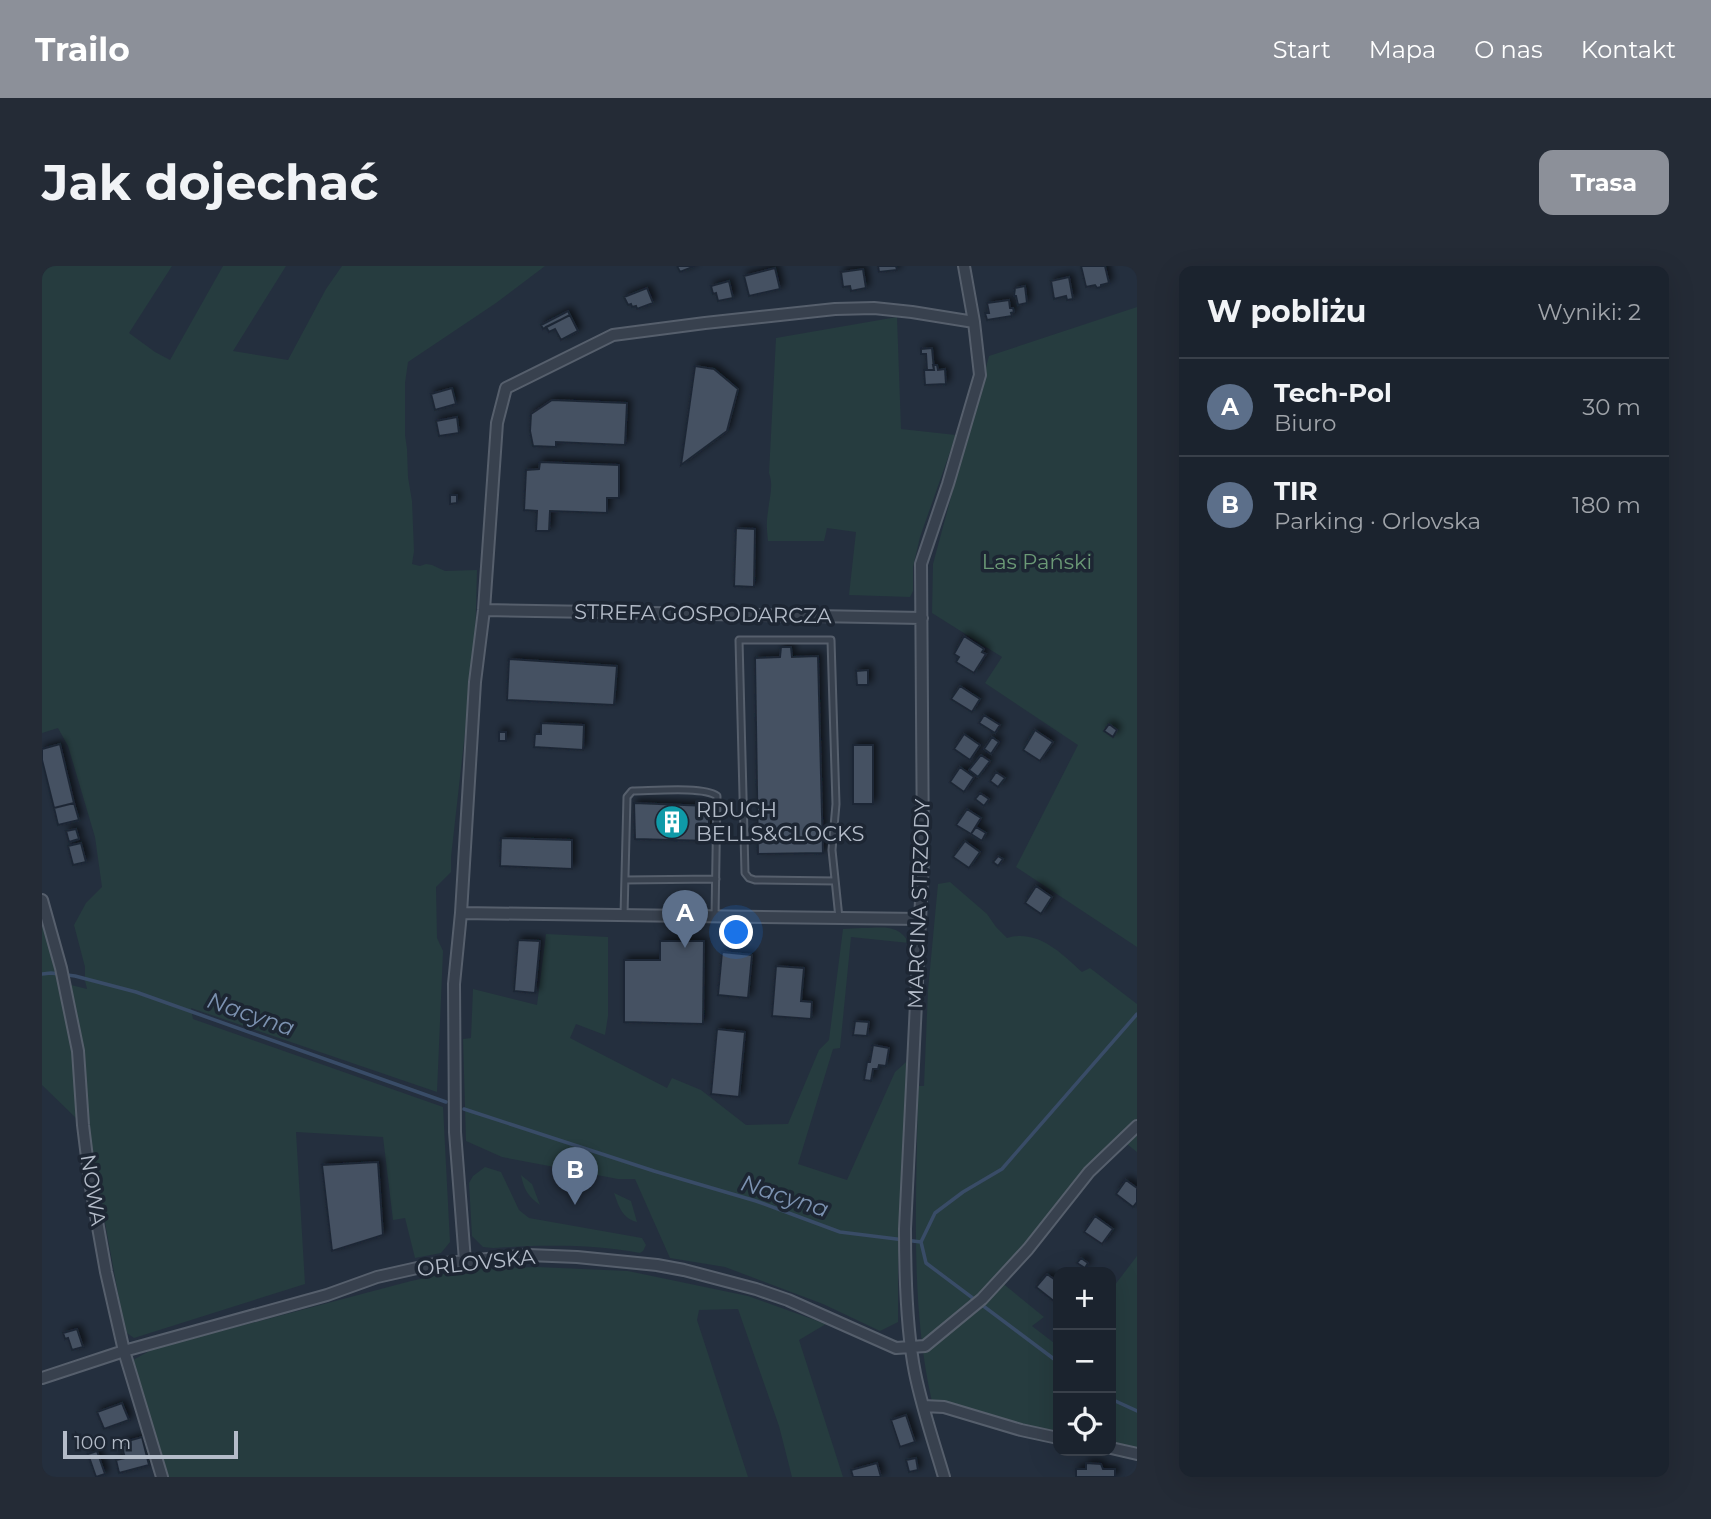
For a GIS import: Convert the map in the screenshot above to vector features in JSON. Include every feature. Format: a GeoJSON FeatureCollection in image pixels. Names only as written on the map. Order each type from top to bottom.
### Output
{"type":"FeatureCollection","features":[{"type":"Feature","properties":{"kind":"street","name":"MARCINA STRZODY"},"geometry":{"type":"LineString","coordinates":[[944,1477],[923,1406],[911,1348],[905,1229],[921,919],[921,564],[980,375],[964,266]]}},
{"type":"Feature","properties":{"kind":"street"},"geometry":{"type":"LineString","coordinates":[[465,1261],[455,1132],[454,984],[475,682],[484,610],[497,423],[506,388],[613,335],[705,323],[861,309],[912,312],[974,322]]}},
{"type":"Feature","properties":{"kind":"street","name":"STREFA GOSPODARCZA"},"geometry":{"type":"LineString","coordinates":[[484,610],[922,618]]}},
{"type":"Feature","properties":{"kind":"street","name":"NOWA"},"geometry":{"type":"LineString","coordinates":[[42,900],[64,980],[78,1051],[90,1182],[106,1272],[124,1351],[162,1477]]}},
{"type":"Feature","properties":{"kind":"street"},"geometry":{"type":"LineString","coordinates":[[461,913],[921,919]]}},
{"type":"Feature","properties":{"kind":"street"},"geometry":{"type":"LineString","coordinates":[[911,1348],[925,1346],[978,1302],[1028,1248],[1089,1172],[1137,1126]]}},
{"type":"Feature","properties":{"kind":"street","name":"ORLOVSKA"},"geometry":{"type":"LineString","coordinates":[[42,1378],[124,1351],[327,1295],[377,1277],[435,1264],[528,1255],[657,1265],[717,1278],[756,1289],[819,1313],[896,1348],[911,1348]]}},
{"type":"Feature","properties":{"kind":"street"},"geometry":{"type":"LineString","coordinates":[[923,1406],[944,1407],[1053,1437]]}},
{"type":"Feature","properties":{"kind":"street"},"geometry":{"type":"LineString","coordinates":[[1116,1449],[1137,1454]]}},
{"type":"Feature","properties":{"kind":"lane"},"geometry":{"type":"LineString","coordinates":[[835,881],[755,880],[745,873],[739,640],[831,640],[836,804],[832,850],[839,918]]}},
{"type":"Feature","properties":{"kind":"lane"},"geometry":{"type":"LineString","coordinates":[[624,915],[627,797],[632,791],[702,790],[717,796],[715,916]]}},
{"type":"Feature","properties":{"kind":"lane"},"geometry":{"type":"LineString","coordinates":[[625,880],[716,879]]}},
{"type":"Feature","properties":{"kind":"green space"},"geometry":{"type":"Polygon","coordinates":[[[42,266],[172,266],[129,333],[170,360],[223,266],[286,266],[233,351],[288,360],[326,289],[342,266],[545,266],[496,303],[408,362],[405,383],[405,435],[414,551],[412,564],[432,565],[445,571],[477,570],[475,644],[451,872],[436,887],[437,938],[443,951],[437,1092],[191,1008],[193,1019],[443,1107],[450,1242],[441,1253],[415,1258],[405,1218],[393,1220],[383,1137],[296,1132],[305,1284],[134,1338],[127,1333],[122,1315],[92,1152],[83,1051],[71,985],[87,989],[85,967],[74,925],[86,903],[102,887],[95,837],[68,746],[58,728],[42,733],[42,266]]]}},
{"type":"Feature","properties":{"kind":"green space","name":"Las Pański"},"geometry":{"type":"Polygon","coordinates":[[[1137,307],[1137,947],[1016,867],[1078,745],[985,683],[1002,657],[932,613],[933,564],[989,356],[1137,307]]]}},
{"type":"Feature","properties":{"kind":"green space"},"geometry":{"type":"Polygon","coordinates":[[[897,317],[901,429],[956,435],[920,537],[910,597],[849,595],[856,532],[827,528],[824,541],[768,541],[776,338],[897,317]]]}},
{"type":"Feature","properties":{"kind":"green space"},"geometry":{"type":"Polygon","coordinates":[[[950,882],[987,914],[1007,938],[1029,937],[1048,944],[1082,972],[1090,968],[1137,1004],[1137,1152],[1123,1141],[995,1277],[1044,1317],[1032,1326],[1053,1342],[1053,1432],[1014,1424],[960,1406],[932,1402],[920,1324],[916,1205],[918,1086],[924,1086],[928,990],[938,884],[950,882]]]}},
{"type":"Feature","properties":{"kind":"green space"},"geometry":{"type":"Polygon","coordinates":[[[42,921],[74,1049],[76,1118],[42,1085],[42,921]]]}},
{"type":"Feature","properties":{"kind":"green space"},"geometry":{"type":"Polygon","coordinates":[[[883,927],[900,932],[909,943],[851,937],[840,1048],[833,1049],[798,1164],[847,1180],[895,1072],[914,1055],[898,1266],[898,1322],[880,1331],[823,1304],[725,1267],[670,1258],[635,1179],[618,1179],[502,1157],[466,1141],[463,1039],[471,1038],[473,989],[537,1005],[546,934],[608,937],[608,1016],[605,1035],[576,1024],[570,1038],[667,1088],[672,1078],[701,1090],[746,1125],[788,1124],[819,1050],[829,1040],[843,929],[883,927]]]}},
{"type":"Feature","properties":{"kind":"green space"},"geometry":{"type":"Polygon","coordinates":[[[485,1167],[501,1172],[519,1210],[529,1218],[642,1238],[646,1245],[643,1251],[640,1253],[566,1246],[483,1247],[472,1236],[469,1183],[473,1176],[485,1167]]]}},
{"type":"Feature","properties":{"kind":"green space"},"geometry":{"type":"Polygon","coordinates":[[[521,1175],[532,1184],[540,1205],[527,1192],[521,1175]]]}},
{"type":"Feature","properties":{"kind":"green space"},"geometry":{"type":"Polygon","coordinates":[[[614,1193],[631,1201],[637,1222],[624,1215],[614,1193]]]}},
{"type":"Feature","properties":{"kind":"green space"},"geometry":{"type":"Polygon","coordinates":[[[1137,1256],[1137,1449],[1116,1445],[1116,1283],[1137,1256]]]}},
{"type":"Feature","properties":{"kind":"green space"},"geometry":{"type":"Polygon","coordinates":[[[537,1267],[628,1271],[748,1296],[826,1324],[799,1340],[843,1477],[792,1477],[779,1426],[738,1309],[699,1310],[697,1320],[748,1477],[168,1477],[133,1360],[153,1349],[411,1281],[466,1269],[537,1267]]]}},
{"type":"Feature","properties":{"kind":"building"},"geometry":{"type":"Polygon","coordinates":[[[677,266],[695,266],[680,272],[677,266]]]}},
{"type":"Feature","properties":{"kind":"building"},"geometry":{"type":"Polygon","coordinates":[[[878,266],[896,266],[897,270],[879,272],[878,266]]]}},
{"type":"Feature","properties":{"kind":"building"},"geometry":{"type":"Polygon","coordinates":[[[1081,266],[1105,266],[1109,283],[1097,288],[1095,285],[1086,287],[1081,266]]]}},
{"type":"Feature","properties":{"kind":"building"},"geometry":{"type":"Polygon","coordinates":[[[775,268],[780,289],[749,296],[744,276],[775,268]]]}},
{"type":"Feature","properties":{"kind":"building"},"geometry":{"type":"Polygon","coordinates":[[[863,269],[866,288],[851,291],[850,286],[843,287],[841,272],[863,269]]]}},
{"type":"Feature","properties":{"kind":"building"},"geometry":{"type":"Polygon","coordinates":[[[1069,277],[1073,299],[1067,300],[1066,296],[1054,299],[1051,281],[1069,277]]]}},
{"type":"Feature","properties":{"kind":"building"},"geometry":{"type":"Polygon","coordinates":[[[729,281],[733,298],[718,301],[711,286],[729,281]]]}},
{"type":"Feature","properties":{"kind":"building"},"geometry":{"type":"Polygon","coordinates":[[[1025,286],[1027,303],[1018,305],[1014,296],[1015,288],[1025,286]]]}},
{"type":"Feature","properties":{"kind":"building"},"geometry":{"type":"Polygon","coordinates":[[[647,288],[653,303],[637,309],[636,306],[628,305],[624,297],[647,288]]]}},
{"type":"Feature","properties":{"kind":"building"},"geometry":{"type":"Polygon","coordinates":[[[1009,300],[1010,308],[1013,308],[1014,312],[1011,313],[1012,316],[987,320],[987,303],[1009,300]]]}},
{"type":"Feature","properties":{"kind":"building"},"geometry":{"type":"Polygon","coordinates":[[[568,311],[570,315],[543,329],[541,325],[568,311]]]}},
{"type":"Feature","properties":{"kind":"building"},"geometry":{"type":"Polygon","coordinates":[[[570,315],[578,331],[561,340],[555,329],[549,332],[546,327],[570,315]]]}},
{"type":"Feature","properties":{"kind":"building"},"geometry":{"type":"Polygon","coordinates":[[[932,348],[934,370],[927,370],[926,354],[921,354],[921,349],[932,348]]]}},
{"type":"Feature","properties":{"kind":"building"},"geometry":{"type":"Polygon","coordinates":[[[933,365],[937,365],[938,370],[945,369],[946,384],[925,385],[924,370],[934,370],[933,365]]]}},
{"type":"Feature","properties":{"kind":"building"},"geometry":{"type":"Polygon","coordinates":[[[695,366],[714,369],[738,389],[727,431],[681,465],[695,366]]]}},
{"type":"Feature","properties":{"kind":"building"},"geometry":{"type":"Polygon","coordinates":[[[452,388],[456,404],[435,410],[431,394],[452,388]]]}},
{"type":"Feature","properties":{"kind":"building"},"geometry":{"type":"Polygon","coordinates":[[[552,400],[627,403],[625,445],[556,442],[556,447],[533,446],[531,414],[552,400]]]}},
{"type":"Feature","properties":{"kind":"building"},"geometry":{"type":"Polygon","coordinates":[[[457,417],[459,433],[439,436],[436,421],[457,417]]]}},
{"type":"Feature","properties":{"kind":"building"},"geometry":{"type":"Polygon","coordinates":[[[540,462],[619,465],[619,498],[607,498],[607,513],[550,511],[549,531],[536,531],[537,511],[524,510],[526,470],[539,469],[540,462]]]}},
{"type":"Feature","properties":{"kind":"building"},"geometry":{"type":"Polygon","coordinates":[[[450,495],[457,495],[457,503],[450,504],[450,495]]]}},
{"type":"Feature","properties":{"kind":"building"},"geometry":{"type":"Polygon","coordinates":[[[736,528],[755,529],[754,587],[734,586],[736,528]]]}},
{"type":"Feature","properties":{"kind":"building"},"geometry":{"type":"Polygon","coordinates":[[[964,636],[984,649],[982,652],[986,654],[974,673],[956,662],[959,657],[954,654],[964,636]]]}},
{"type":"Feature","properties":{"kind":"building"},"geometry":{"type":"Polygon","coordinates":[[[781,647],[791,647],[792,657],[818,656],[823,853],[758,854],[755,658],[780,657],[781,647]]]}},
{"type":"Feature","properties":{"kind":"building"},"geometry":{"type":"Polygon","coordinates":[[[509,659],[617,666],[614,705],[507,700],[509,659]]]}},
{"type":"Feature","properties":{"kind":"building"},"geometry":{"type":"Polygon","coordinates":[[[868,670],[868,685],[857,685],[856,671],[868,670]]]}},
{"type":"Feature","properties":{"kind":"building"},"geometry":{"type":"Polygon","coordinates":[[[960,686],[980,699],[972,712],[951,699],[960,686]]]}},
{"type":"Feature","properties":{"kind":"building"},"geometry":{"type":"Polygon","coordinates":[[[984,715],[1000,725],[995,733],[979,723],[984,715]]]}},
{"type":"Feature","properties":{"kind":"building"},"geometry":{"type":"Polygon","coordinates":[[[541,723],[584,725],[583,750],[534,747],[535,734],[541,734],[541,723]]]}},
{"type":"Feature","properties":{"kind":"building"},"geometry":{"type":"Polygon","coordinates":[[[1109,724],[1117,730],[1113,737],[1104,731],[1109,724]]]}},
{"type":"Feature","properties":{"kind":"building"},"geometry":{"type":"Polygon","coordinates":[[[1035,730],[1053,742],[1040,761],[1023,750],[1035,730]]]}},
{"type":"Feature","properties":{"kind":"building"},"geometry":{"type":"Polygon","coordinates":[[[499,732],[506,732],[506,741],[499,741],[499,732]]]}},
{"type":"Feature","properties":{"kind":"building"},"geometry":{"type":"Polygon","coordinates":[[[964,734],[980,745],[970,760],[954,749],[964,734]]]}},
{"type":"Feature","properties":{"kind":"building"},"geometry":{"type":"Polygon","coordinates":[[[992,737],[999,742],[991,754],[984,749],[992,737]]]}},
{"type":"Feature","properties":{"kind":"building"},"geometry":{"type":"Polygon","coordinates":[[[60,744],[74,803],[54,808],[42,760],[42,749],[60,744]]]}},
{"type":"Feature","properties":{"kind":"building"},"geometry":{"type":"Polygon","coordinates":[[[853,745],[873,745],[873,804],[853,804],[853,745]]]}},
{"type":"Feature","properties":{"kind":"building"},"geometry":{"type":"Polygon","coordinates":[[[981,755],[990,761],[978,777],[969,770],[981,755]]]}},
{"type":"Feature","properties":{"kind":"building"},"geometry":{"type":"Polygon","coordinates":[[[960,767],[974,777],[964,792],[950,782],[960,767]]]}},
{"type":"Feature","properties":{"kind":"building"},"geometry":{"type":"Polygon","coordinates":[[[996,772],[1005,778],[998,787],[990,781],[996,772]]]}},
{"type":"Feature","properties":{"kind":"building"},"geometry":{"type":"Polygon","coordinates":[[[980,793],[989,799],[984,806],[975,799],[980,793]]]}},
{"type":"Feature","properties":{"kind":"building"},"geometry":{"type":"Polygon","coordinates":[[[74,803],[79,820],[58,825],[54,808],[74,803]]]}},
{"type":"Feature","properties":{"kind":"building","name":"RDUCH BELLS&CLOCKS"},"geometry":{"type":"Polygon","coordinates":[[[634,803],[709,806],[709,841],[635,839],[634,803]]]}},
{"type":"Feature","properties":{"kind":"building"},"geometry":{"type":"Polygon","coordinates":[[[967,809],[981,818],[971,834],[956,825],[967,809]]]}},
{"type":"Feature","properties":{"kind":"building"},"geometry":{"type":"Polygon","coordinates":[[[976,827],[986,833],[982,841],[971,834],[976,827]]]}},
{"type":"Feature","properties":{"kind":"building"},"geometry":{"type":"Polygon","coordinates":[[[76,829],[79,839],[69,842],[66,831],[76,829]]]}},
{"type":"Feature","properties":{"kind":"building"},"geometry":{"type":"Polygon","coordinates":[[[501,838],[572,840],[572,869],[500,866],[501,838]]]}},
{"type":"Feature","properties":{"kind":"building"},"geometry":{"type":"Polygon","coordinates":[[[965,841],[980,852],[969,868],[953,857],[965,841]]]}},
{"type":"Feature","properties":{"kind":"building"},"geometry":{"type":"Polygon","coordinates":[[[81,843],[86,862],[73,865],[68,846],[81,843]]]}},
{"type":"Feature","properties":{"kind":"building"},"geometry":{"type":"Polygon","coordinates":[[[998,856],[1003,859],[998,866],[993,862],[998,856]]]}},
{"type":"Feature","properties":{"kind":"building"},"geometry":{"type":"Polygon","coordinates":[[[1036,886],[1052,897],[1041,914],[1025,903],[1036,886]]]}},
{"type":"Feature","properties":{"kind":"building"},"geometry":{"type":"Polygon","coordinates":[[[518,940],[540,941],[535,993],[514,991],[518,940]]]}},
{"type":"Feature","properties":{"kind":"building"},"geometry":{"type":"Polygon","coordinates":[[[660,941],[704,941],[703,1024],[624,1022],[624,960],[660,960],[660,941]]]}},
{"type":"Feature","properties":{"kind":"building"},"geometry":{"type":"Polygon","coordinates":[[[722,952],[752,955],[748,998],[718,995],[722,952]]]}},
{"type":"Feature","properties":{"kind":"building"},"geometry":{"type":"Polygon","coordinates":[[[776,966],[804,968],[801,1001],[812,1002],[811,1019],[772,1016],[776,966]]]}},
{"type":"Feature","properties":{"kind":"building"},"geometry":{"type":"Polygon","coordinates":[[[855,1021],[869,1022],[867,1036],[853,1035],[855,1021]]]}},
{"type":"Feature","properties":{"kind":"building"},"geometry":{"type":"Polygon","coordinates":[[[717,1029],[745,1032],[739,1097],[711,1094],[717,1029]]]}},
{"type":"Feature","properties":{"kind":"building"},"geometry":{"type":"Polygon","coordinates":[[[873,1045],[889,1048],[886,1066],[879,1065],[878,1069],[873,1069],[871,1081],[864,1080],[867,1062],[870,1062],[873,1045]]]}},
{"type":"Feature","properties":{"kind":"building"},"geometry":{"type":"Polygon","coordinates":[[[378,1162],[383,1235],[332,1251],[322,1165],[378,1162]]]}},
{"type":"Feature","properties":{"kind":"building"},"geometry":{"type":"Polygon","coordinates":[[[1126,1180],[1137,1188],[1137,1202],[1133,1207],[1116,1194],[1126,1180]]]}},
{"type":"Feature","properties":{"kind":"building"},"geometry":{"type":"Polygon","coordinates":[[[1095,1216],[1113,1229],[1102,1244],[1084,1232],[1095,1216]]]}},
{"type":"Feature","properties":{"kind":"building"},"geometry":{"type":"Polygon","coordinates":[[[1081,1258],[1088,1263],[1083,1267],[1077,1263],[1081,1258]]]}},
{"type":"Feature","properties":{"kind":"building"},"geometry":{"type":"Polygon","coordinates":[[[1047,1274],[1053,1278],[1053,1300],[1036,1287],[1047,1274]]]}},
{"type":"Feature","properties":{"kind":"building"},"geometry":{"type":"Polygon","coordinates":[[[77,1329],[83,1347],[72,1350],[63,1333],[77,1329]]]}},
{"type":"Feature","properties":{"kind":"building"},"geometry":{"type":"Polygon","coordinates":[[[122,1403],[129,1420],[104,1429],[97,1412],[122,1403]]]}},
{"type":"Feature","properties":{"kind":"building"},"geometry":{"type":"Polygon","coordinates":[[[906,1415],[915,1442],[900,1447],[891,1420],[906,1415]]]}},
{"type":"Feature","properties":{"kind":"building"},"geometry":{"type":"Polygon","coordinates":[[[142,1437],[149,1465],[119,1473],[116,1460],[125,1458],[121,1443],[142,1437]]]}},
{"type":"Feature","properties":{"kind":"building"},"geometry":{"type":"Polygon","coordinates":[[[97,1451],[105,1474],[96,1477],[88,1454],[97,1451]]]}},
{"type":"Feature","properties":{"kind":"building"},"geometry":{"type":"Polygon","coordinates":[[[916,1458],[918,1470],[909,1472],[906,1460],[916,1458]]]}},
{"type":"Feature","properties":{"kind":"building"},"geometry":{"type":"Polygon","coordinates":[[[877,1463],[881,1477],[853,1477],[851,1470],[877,1463]]]}},
{"type":"Feature","properties":{"kind":"building"},"geometry":{"type":"Polygon","coordinates":[[[1086,1463],[1101,1464],[1103,1469],[1115,1469],[1115,1477],[1076,1477],[1076,1469],[1086,1469],[1086,1463]]]}},
{"type":"Feature","properties":{"kind":"waterway","name":"Nacyna"},"geometry":{"type":"LineString","coordinates":[[42,974],[75,976],[136,992],[446,1102]]}},
{"type":"Feature","properties":{"kind":"waterway"},"geometry":{"type":"LineString","coordinates":[[921,1242],[935,1213],[963,1192],[1002,1169],[1137,1014]]}},
{"type":"Feature","properties":{"kind":"waterway","name":"Nacyna"},"geometry":{"type":"LineString","coordinates":[[464,1109],[756,1201],[840,1232],[921,1242]]}},
{"type":"Feature","properties":{"kind":"waterway","name":"Nacyna"},"geometry":{"type":"LineString","coordinates":[[921,1242],[926,1263],[1053,1358]]}},
{"type":"Feature","properties":{"kind":"waterway","name":"Nacyna"},"geometry":{"type":"LineString","coordinates":[[1116,1401],[1137,1411]]}},
{"type":"Feature","properties":{"kind":"place","name":"RDUCH BELLS&CLOCKS"},"geometry":{"type":"Point","coordinates":[672,822]}},
{"type":"Feature","properties":{"kind":"place","name":"Tech-Pol"},"geometry":{"type":"Point","coordinates":[685,948]}},
{"type":"Feature","properties":{"kind":"place","name":"TIR"},"geometry":{"type":"Point","coordinates":[575,1205]}}]}
